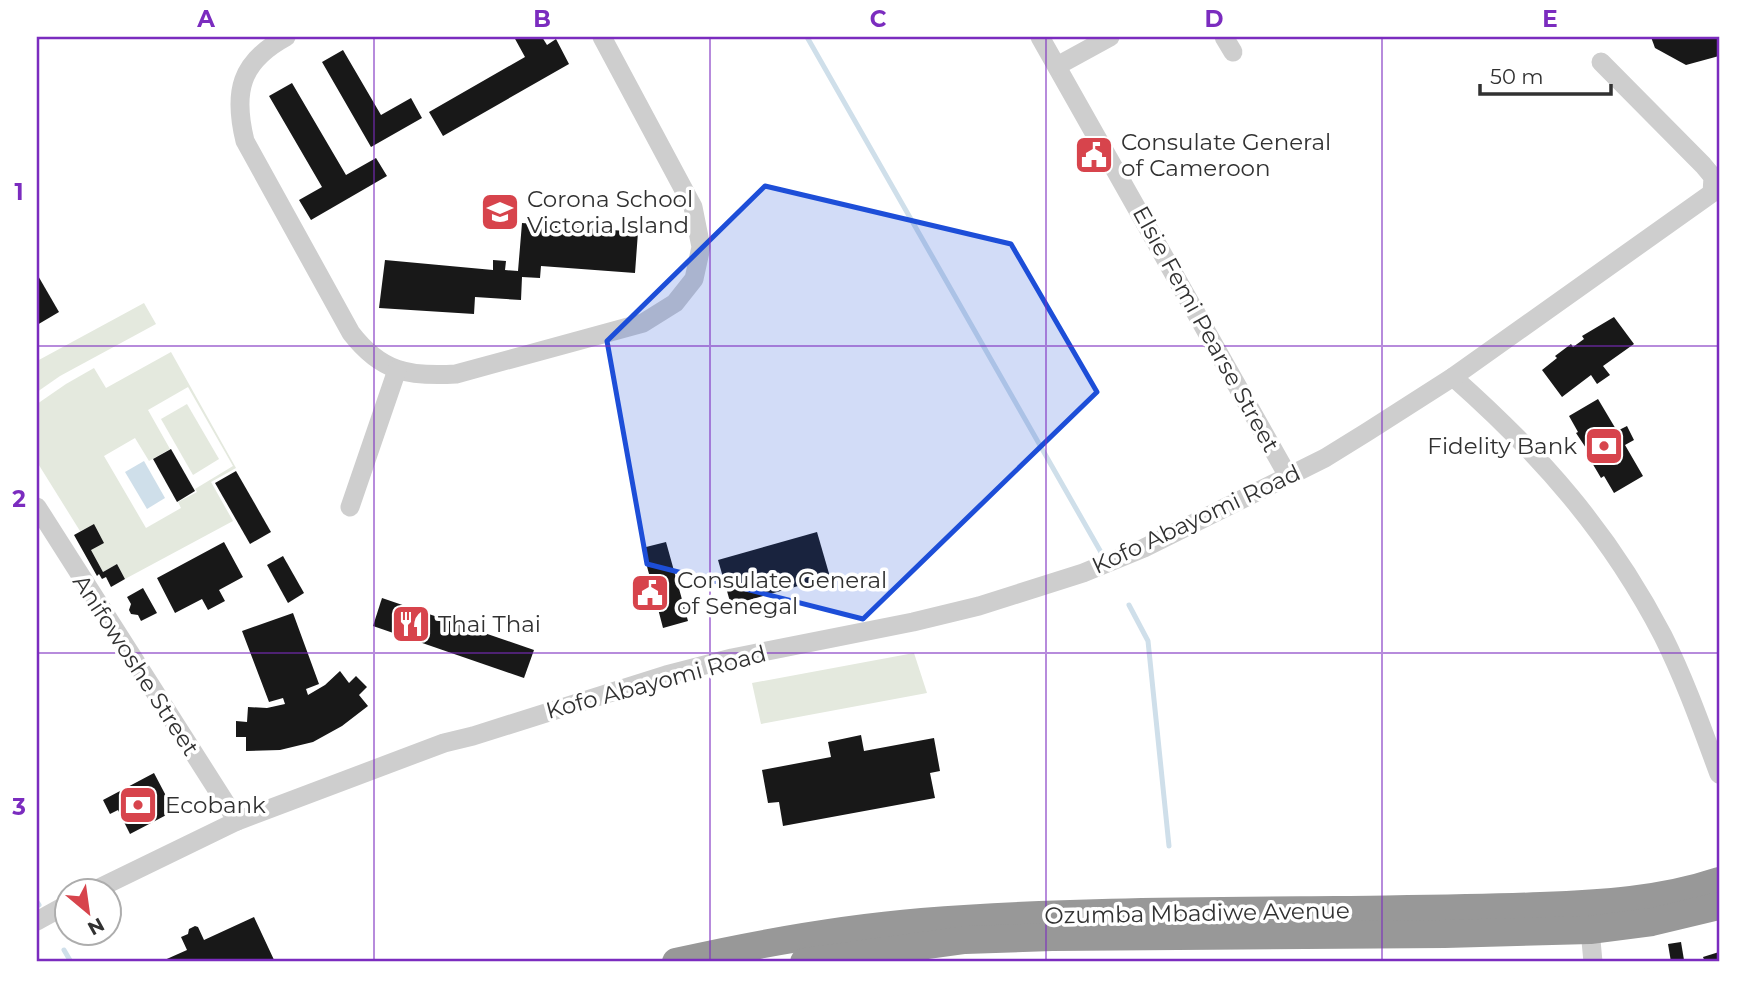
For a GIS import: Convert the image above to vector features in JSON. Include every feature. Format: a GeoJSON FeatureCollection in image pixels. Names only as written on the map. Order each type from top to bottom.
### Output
{"type":"FeatureCollection","features":[{"type":"Feature","properties":{"kind":"highway","name":"Ozumba Mbadiwe Avenue"},"geometry":{"type":"LineString","coordinates":[[804,962],[965,940],[1445,934],[1588,917],[1651,897],[1719,881]]}},
{"type":"Feature","properties":{"kind":"highway","name":"Ozumba Mbadiwe Avenue"},"geometry":{"type":"LineString","coordinates":[[676,962],[806,937],[919,922],[1203,911],[1499,908],[1652,922],[1719,906]]}},
{"type":"Feature","properties":{"kind":"street"},"geometry":{"type":"LineString","coordinates":[[286,37],[265,48],[252,62],[242,83],[239,116],[245,141],[351,333],[364,350],[378,361],[416,375],[456,374],[643,323],[675,303],[694,279],[701,247],[694,207],[602,37]]}},
{"type":"Feature","properties":{"kind":"street","name":"Elsie Femi Pearse Street"},"geometry":{"type":"LineString","coordinates":[[1040,37],[1288,477]]}},
{"type":"Feature","properties":{"kind":"street"},"geometry":{"type":"LineString","coordinates":[[1057,66],[1110,37]]}},
{"type":"Feature","properties":{"kind":"street","name":"Kofo Abayomi Road"},"geometry":{"type":"LineString","coordinates":[[122,878],[237,821],[444,743],[666,675],[835,636],[913,622],[1006,598],[1083,573],[1144,548],[1325,458],[1453,377],[1712,193],[1713,177],[1703,165],[1601,62]]}},
{"type":"Feature","properties":{"kind":"street"},"geometry":{"type":"LineString","coordinates":[[350,507],[397,370]]}},
{"type":"Feature","properties":{"kind":"street"},"geometry":{"type":"LineString","coordinates":[[1453,377],[1501,419],[1550,470],[1609,546],[1663,637],[1719,774]]}},
{"type":"Feature","properties":{"kind":"street","name":"Anifowoshe Street"},"geometry":{"type":"LineString","coordinates":[[37,508],[237,821]]}},
{"type":"Feature","properties":{"kind":"street"},"geometry":{"type":"LineString","coordinates":[[1588,917],[1593,962]]}},
{"type":"Feature","properties":{"kind":"highlighted area"},"geometry":{"type":"Polygon","coordinates":[[[765,186],[1011,244],[1097,392],[863,619],[647,564],[607,341],[765,186]]]}},
{"type":"Feature","properties":{"kind":"shaded area"},"geometry":{"type":"Polygon","coordinates":[[[144,303],[156,324],[60,376],[37,392],[37,361],[144,303]]]}},
{"type":"Feature","properties":{"kind":"shaded area"},"geometry":{"type":"Polygon","coordinates":[[[171,352],[236,468],[211,482],[233,521],[125,579],[117,564],[103,572],[91,550],[94,525],[80,531],[37,462],[37,404],[94,368],[106,388],[171,352]],[[188,387],[148,410],[170,449],[149,461],[135,438],[104,456],[146,528],[181,508],[178,502],[233,466],[188,387]]]}},
{"type":"Feature","properties":{"kind":"shaded area"},"geometry":{"type":"Polygon","coordinates":[[[187,404],[219,459],[193,475],[161,419],[187,404]]]}},
{"type":"Feature","properties":{"kind":"shaded area"},"geometry":{"type":"Polygon","coordinates":[[[144,461],[165,498],[147,509],[125,472],[144,461]]]}},
{"type":"Feature","properties":{"kind":"shaded area"},"geometry":{"type":"Polygon","coordinates":[[[914,653],[927,693],[761,724],[752,683],[914,653]]]}},
{"type":"Feature","properties":{"kind":"building"},"geometry":{"type":"Polygon","coordinates":[[[514,37],[542,37],[547,45],[556,39],[569,64],[443,136],[429,112],[525,57],[514,37]]]}},
{"type":"Feature","properties":{"kind":"building"},"geometry":{"type":"Polygon","coordinates":[[[1651,37],[1719,37],[1719,56],[1686,65],[1655,48],[1651,37]]]}},
{"type":"Feature","properties":{"kind":"building"},"geometry":{"type":"Polygon","coordinates":[[[343,50],[381,115],[411,98],[422,118],[371,147],[322,62],[343,50]]]}},
{"type":"Feature","properties":{"kind":"building"},"geometry":{"type":"Polygon","coordinates":[[[292,83],[346,175],[376,158],[387,176],[311,220],[299,200],[322,187],[269,96],[292,83]]]}},
{"type":"Feature","properties":{"kind":"building"},"geometry":{"type":"Polygon","coordinates":[[[522,223],[638,232],[635,273],[541,266],[540,278],[522,277],[521,300],[475,297],[474,314],[379,308],[385,260],[493,270],[493,260],[506,261],[505,270],[518,271],[522,223]]]}},
{"type":"Feature","properties":{"kind":"building"},"geometry":{"type":"Polygon","coordinates":[[[37,274],[59,312],[37,325],[37,274]]]}},
{"type":"Feature","properties":{"kind":"building"},"geometry":{"type":"Polygon","coordinates":[[[1614,317],[1634,344],[1603,366],[1610,375],[1597,384],[1591,375],[1562,397],[1542,370],[1571,344],[1573,347],[1584,339],[1582,336],[1614,317]]]}},
{"type":"Feature","properties":{"kind":"building","name":"Fidelity Bank"},"geometry":{"type":"Polygon","coordinates":[[[1598,399],[1617,431],[1627,426],[1634,440],[1625,445],[1643,476],[1614,493],[1591,461],[1594,460],[1576,433],[1578,432],[1569,416],[1598,399]]]}},
{"type":"Feature","properties":{"kind":"building"},"geometry":{"type":"Polygon","coordinates":[[[171,449],[195,491],[177,502],[153,459],[171,449]]]}},
{"type":"Feature","properties":{"kind":"building"},"geometry":{"type":"Polygon","coordinates":[[[236,471],[271,532],[250,544],[215,483],[236,471]]]}},
{"type":"Feature","properties":{"kind":"building"},"geometry":{"type":"Polygon","coordinates":[[[94,524],[104,543],[91,550],[103,572],[117,564],[125,579],[111,587],[106,577],[102,579],[99,574],[97,576],[74,535],[94,524]]]}},
{"type":"Feature","properties":{"kind":"building"},"geometry":{"type":"Polygon","coordinates":[[[817,532],[830,577],[731,605],[718,560],[817,532]]]}},
{"type":"Feature","properties":{"kind":"building"},"geometry":{"type":"Polygon","coordinates":[[[224,542],[243,577],[219,590],[225,601],[208,610],[202,599],[175,613],[157,578],[224,542]]]}},
{"type":"Feature","properties":{"kind":"building"},"geometry":{"type":"Polygon","coordinates":[[[666,542],[688,621],[663,628],[656,601],[642,605],[638,589],[652,585],[642,548],[666,542]]]}},
{"type":"Feature","properties":{"kind":"building"},"geometry":{"type":"Polygon","coordinates":[[[283,556],[304,593],[288,603],[267,565],[283,556]]]}},
{"type":"Feature","properties":{"kind":"building"},"geometry":{"type":"Polygon","coordinates":[[[143,588],[157,613],[141,621],[138,615],[131,614],[131,604],[127,597],[143,588]]]}},
{"type":"Feature","properties":{"kind":"building"},"geometry":{"type":"Polygon","coordinates":[[[382,598],[534,650],[524,678],[373,626],[382,598]]]}},
{"type":"Feature","properties":{"kind":"building"},"geometry":{"type":"Polygon","coordinates":[[[293,613],[319,684],[306,689],[308,695],[325,685],[340,671],[349,683],[356,676],[367,687],[359,695],[368,706],[342,726],[313,742],[280,750],[246,751],[246,737],[236,737],[236,721],[247,722],[248,707],[267,708],[285,704],[283,698],[269,702],[242,631],[293,613]]]}},
{"type":"Feature","properties":{"kind":"building"},"geometry":{"type":"Polygon","coordinates":[[[861,735],[864,751],[934,738],[940,771],[930,773],[935,798],[783,826],[779,802],[768,803],[762,770],[831,757],[828,742],[861,735]]]}},
{"type":"Feature","properties":{"kind":"building","name":"Ecobank"},"geometry":{"type":"Polygon","coordinates":[[[154,773],[174,811],[130,834],[118,810],[110,814],[103,800],[154,773]]]}},
{"type":"Feature","properties":{"kind":"building"},"geometry":{"type":"Polygon","coordinates":[[[254,917],[275,962],[160,962],[187,950],[181,937],[195,926],[204,940],[254,917]]]}},
{"type":"Feature","properties":{"kind":"building"},"geometry":{"type":"Polygon","coordinates":[[[1681,942],[1684,960],[1671,962],[1668,944],[1681,942]]]}},
{"type":"Feature","properties":{"kind":"building"},"geometry":{"type":"Polygon","coordinates":[[[1719,952],[1719,962],[1705,962],[1703,957],[1719,952]]]}},
{"type":"Feature","properties":{"kind":"waterway"},"geometry":{"type":"LineString","coordinates":[[807,37],[1102,554]]}},
{"type":"Feature","properties":{"kind":"waterway"},"geometry":{"type":"LineString","coordinates":[[1129,605],[1148,641],[1169,846]]}},
{"type":"Feature","properties":{"kind":"waterway"},"geometry":{"type":"LineString","coordinates":[[64,950],[71,962]]}},
{"type":"Feature","properties":{"kind":"place","name":"Consulate General of Cameroon"},"geometry":{"type":"Point","coordinates":[1094,155]}},
{"type":"Feature","properties":{"kind":"place","name":"Corona School Victoria Island"},"geometry":{"type":"Point","coordinates":[500,212]}},
{"type":"Feature","properties":{"kind":"place","name":"Fidelity Bank"},"geometry":{"type":"Point","coordinates":[1604,446]}},
{"type":"Feature","properties":{"kind":"place","name":"Consulate General of Senegal"},"geometry":{"type":"Point","coordinates":[650,593]}},
{"type":"Feature","properties":{"kind":"place","name":"Thai Thai"},"geometry":{"type":"Point","coordinates":[411,624]}},
{"type":"Feature","properties":{"kind":"place","name":"Ecobank"},"geometry":{"type":"Point","coordinates":[138,805]}}]}
